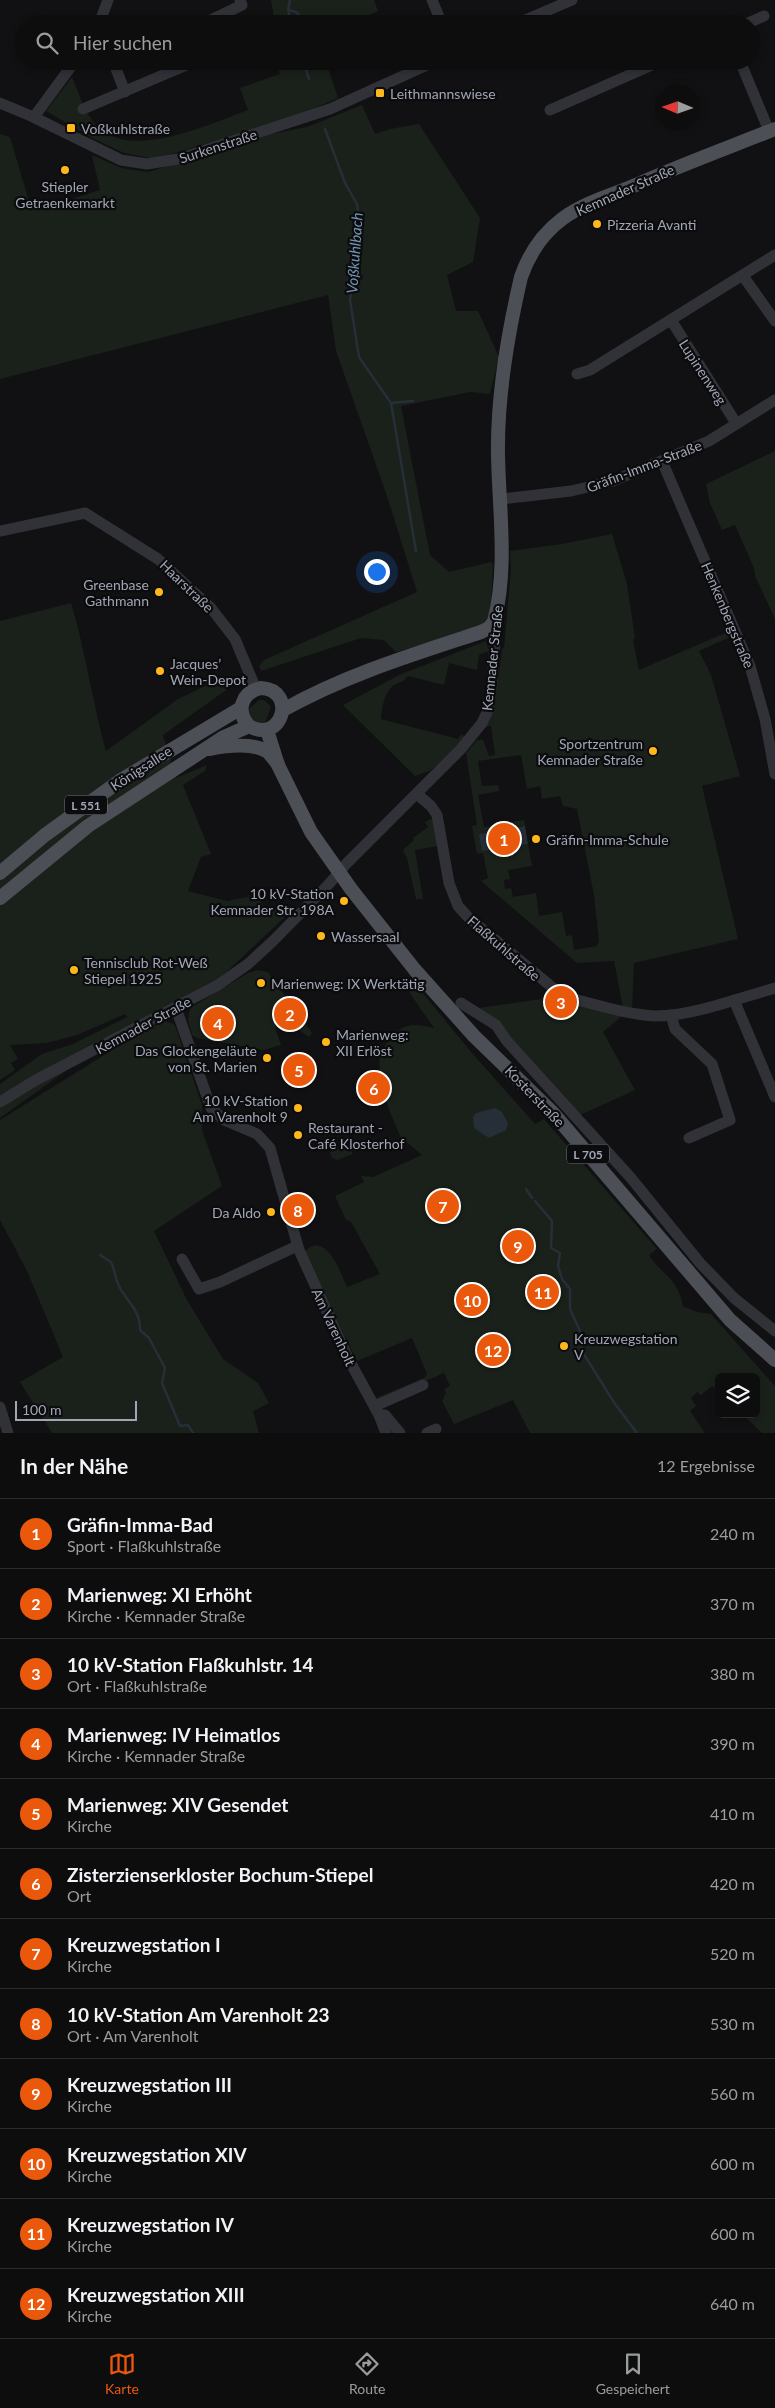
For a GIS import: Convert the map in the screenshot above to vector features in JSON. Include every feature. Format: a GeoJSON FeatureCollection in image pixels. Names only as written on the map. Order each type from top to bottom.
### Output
{"type":"FeatureCollection","features":[{"type":"Feature","properties":{"kind":"main road","name":"Kemnader Straße"},"geometry":{"type":"LineString","coordinates":[[494,622],[502,563],[498,436],[506,367],[521,277],[527,261],[539,242],[554,225],[577,210],[681,165],[772,130]]}},
{"type":"Feature","properties":{"kind":"main road"},"geometry":{"type":"LineString","coordinates":[[282,704],[481,632],[489,628],[494,622]]}},
{"type":"Feature","properties":{"kind":"main road"},"geometry":{"type":"LineString","coordinates":[[241,708],[243,718],[249,726],[254,728],[270,728],[279,722],[282,704],[271,690],[256,689]]}},
{"type":"Feature","properties":{"kind":"main road","name":"Königsallee"},"geometry":{"type":"LineString","coordinates":[[0,873],[45,835],[118,782],[241,708],[244,699],[256,689]]}},
{"type":"Feature","properties":{"kind":"main road","name":"Königsallee"},"geometry":{"type":"LineString","coordinates":[[0,898],[88,826],[222,738],[249,726]]}},
{"type":"Feature","properties":{"kind":"main road","name":"L 705"},"geometry":{"type":"LineString","coordinates":[[270,728],[278,765],[311,832],[339,873]]}},
{"type":"Feature","properties":{"kind":"main road","name":"L 705"},"geometry":{"type":"LineString","coordinates":[[270,728],[281,746],[294,797]]}},
{"type":"Feature","properties":{"kind":"main road","name":"Königsallee"},"geometry":{"type":"LineString","coordinates":[[203,750],[222,746],[251,748],[268,752],[278,765]]}},
{"type":"Feature","properties":{"kind":"main road","name":"Kosterstraße"},"geometry":{"type":"LineString","coordinates":[[339,873],[409,963],[446,1005],[553,1113],[730,1320],[775,1360]]}},
{"type":"Feature","properties":{"kind":"street"},"geometry":{"type":"LineString","coordinates":[[102,15],[108,0]]}},
{"type":"Feature","properties":{"kind":"street"},"geometry":{"type":"LineString","coordinates":[[226,15],[242,5],[240,0]]}},
{"type":"Feature","properties":{"kind":"street"},"geometry":{"type":"LineString","coordinates":[[432,0],[438,15]]}},
{"type":"Feature","properties":{"kind":"street"},"geometry":{"type":"LineString","coordinates":[[537,15],[572,0]]}},
{"type":"Feature","properties":{"kind":"street"},"geometry":{"type":"LineString","coordinates":[[760,18],[764,16]]}},
{"type":"Feature","properties":{"kind":"street"},"geometry":{"type":"LineString","coordinates":[[34,117],[68,70]]}},
{"type":"Feature","properties":{"kind":"street"},"geometry":{"type":"LineString","coordinates":[[116,70],[125,92]]}},
{"type":"Feature","properties":{"kind":"street"},"geometry":{"type":"LineString","coordinates":[[84,109],[175,70]]}},
{"type":"Feature","properties":{"kind":"street","name":"Surkenstraße"},"geometry":{"type":"LineString","coordinates":[[0,103],[34,117],[121,160],[156,163],[178,159],[330,109],[416,70]]}},
{"type":"Feature","properties":{"kind":"street"},"geometry":{"type":"LineString","coordinates":[[550,110],[574,96],[639,70]]}},
{"type":"Feature","properties":{"kind":"street"},"geometry":{"type":"LineString","coordinates":[[744,70],[772,130]]}},
{"type":"Feature","properties":{"kind":"street"},"geometry":{"type":"LineString","coordinates":[[577,374],[590,370],[775,255]]}},
{"type":"Feature","properties":{"kind":"street"},"geometry":{"type":"LineString","coordinates":[[743,276],[775,320]]}},
{"type":"Feature","properties":{"kind":"street","name":"Lupinenweg"},"geometry":{"type":"LineString","coordinates":[[671,320],[736,423]]}},
{"type":"Feature","properties":{"kind":"street","name":"Gräfin-Imma-Straße"},"geometry":{"type":"LineString","coordinates":[[501,499],[586,489],[662,462],[708,441],[775,400]]}},
{"type":"Feature","properties":{"kind":"street","name":"Henkenbergstraße"},"geometry":{"type":"LineString","coordinates":[[662,462],[750,666],[765,719],[775,774]]}},
{"type":"Feature","properties":{"kind":"street","name":"Haarstraße"},"geometry":{"type":"LineString","coordinates":[[0,531],[85,513],[158,559],[211,608],[236,639],[256,689]]}},
{"type":"Feature","properties":{"kind":"street","name":"Kemnader Straße"},"geometry":{"type":"LineString","coordinates":[[0,1102],[36,1080],[218,985],[248,964],[461,750],[482,723],[486,715],[494,657],[494,622]]}},
{"type":"Feature","properties":{"kind":"street","name":"Flaßkuhlstraße"},"geometry":{"type":"LineString","coordinates":[[416,794],[431,806],[437,816],[449,883],[458,906],[468,917],[560,993],[570,998],[638,1014],[671,1015],[775,988]]}},
{"type":"Feature","properties":{"kind":"street"},"geometry":{"type":"LineString","coordinates":[[734,1000],[775,1097]]}},
{"type":"Feature","properties":{"kind":"street","name":"Kosterstraße"},"geometry":{"type":"LineString","coordinates":[[461,1003],[496,1025],[506,1040],[631,1178],[700,1263],[734,1298],[775,1331]]}},
{"type":"Feature","properties":{"kind":"street","name":"Am Varenholt"},"geometry":{"type":"LineString","coordinates":[[176,1008],[211,1108],[224,1120],[257,1134],[270,1148],[297,1246],[348,1358],[377,1410],[386,1433]]}},
{"type":"Feature","properties":{"kind":"street"},"geometry":{"type":"LineString","coordinates":[[671,1015],[675,1029],[712,1064],[730,1120],[689,1138]]}},
{"type":"Feature","properties":{"kind":"street"},"geometry":{"type":"LineString","coordinates":[[182,1260],[199,1289],[220,1282],[297,1246]]}},
{"type":"Feature","properties":{"kind":"street"},"geometry":{"type":"LineString","coordinates":[[377,1410],[423,1385]]}},
{"type":"Feature","properties":{"kind":"street"},"geometry":{"type":"LineString","coordinates":[[0,1407],[8,1433]]}},
{"type":"Feature","properties":{"kind":"street","name":"Am Varenholt"},"geometry":{"type":"LineString","coordinates":[[377,1410],[400,1433]]}},
{"type":"Feature","properties":{"kind":"shaded area"},"geometry":{"type":"Polygon","coordinates":[[[271,0],[374,0],[378,11],[369,15],[274,15],[271,0]]]}},
{"type":"Feature","properties":{"kind":"shaded area"},"geometry":{"type":"Polygon","coordinates":[[[278,70],[329,70],[338,98],[289,119],[155,159],[124,153],[94,139],[46,111],[72,77],[92,120],[111,136],[129,140],[170,137],[192,131],[248,110],[240,88],[280,74],[278,70]]]}},
{"type":"Feature","properties":{"kind":"shaded area"},"geometry":{"type":"Polygon","coordinates":[[[362,105],[375,134],[390,129],[419,124],[480,218],[473,262],[447,275],[456,311],[478,311],[499,357],[490,394],[470,392],[401,406],[430,555],[449,572],[491,562],[493,565],[490,623],[473,630],[396,652],[384,640],[361,638],[261,671],[259,666],[264,660],[417,592],[387,496],[336,351],[328,295],[0,379],[0,134],[10,137],[31,208],[44,208],[100,190],[92,155],[121,168],[148,172],[271,134],[307,127],[362,105]]]}},
{"type":"Feature","properties":{"kind":"shaded area"},"geometry":{"type":"Polygon","coordinates":[[[775,451],[775,619],[755,576],[754,568],[735,525],[722,530],[710,503],[706,484],[775,451]]]}},
{"type":"Feature","properties":{"kind":"shaded area","name":"Sportzentrum Kemnader Straße"},"geometry":{"type":"Polygon","coordinates":[[[612,534],[627,584],[635,638],[633,640],[639,670],[730,631],[732,636],[699,651],[711,675],[740,776],[702,786],[738,939],[634,963],[632,1010],[623,1008],[614,961],[577,963],[481,881],[488,878],[483,853],[477,854],[472,826],[477,825],[466,753],[477,740],[483,740],[489,756],[495,755],[491,726],[485,727],[495,698],[502,649],[504,648],[511,568],[510,551],[562,544],[612,534]],[[521,755],[478,761],[482,786],[498,785],[499,791],[478,795],[484,827],[524,820],[525,826],[511,828],[482,850],[528,844],[532,866],[508,870],[510,879],[504,880],[505,889],[511,888],[513,897],[536,893],[539,916],[562,912],[566,936],[572,935],[574,950],[597,946],[599,941],[594,895],[577,809],[563,806],[560,796],[542,799],[540,786],[527,789],[521,755]]]}},
{"type":"Feature","properties":{"kind":"shaded area"},"geometry":{"type":"Polygon","coordinates":[[[71,603],[106,751],[178,699],[226,676],[229,688],[163,735],[176,778],[207,765],[205,771],[183,785],[211,854],[201,857],[188,891],[227,901],[257,895],[265,909],[277,906],[286,916],[221,977],[129,1026],[0,1118],[0,1084],[42,1054],[73,1044],[127,1017],[125,1014],[77,1035],[47,1043],[10,1045],[18,1059],[11,1063],[15,1070],[0,1080],[0,621],[71,603]]]}},
{"type":"Feature","properties":{"kind":"shaded area"},"geometry":{"type":"Polygon","coordinates":[[[486,641],[489,651],[479,655],[477,670],[449,663],[444,685],[408,676],[403,681],[394,685],[386,696],[381,719],[458,739],[461,734],[464,736],[465,739],[441,763],[429,771],[415,776],[343,705],[399,675],[486,641]]]}},
{"type":"Feature","properties":{"kind":"shaded area"},"geometry":{"type":"Polygon","coordinates":[[[259,700],[264,700],[271,707],[265,723],[254,723],[246,711],[259,700]]]}},
{"type":"Feature","properties":{"kind":"shaded area"},"geometry":{"type":"Polygon","coordinates":[[[433,818],[438,846],[415,850],[423,899],[416,899],[407,858],[403,850],[414,840],[413,838],[428,827],[425,822],[433,818]]]}},
{"type":"Feature","properties":{"kind":"shaded area"},"geometry":{"type":"Polygon","coordinates":[[[525,826],[528,844],[482,851],[479,834],[525,826]]]}},
{"type":"Feature","properties":{"kind":"shaded area"},"geometry":{"type":"Polygon","coordinates":[[[258,970],[268,972],[312,1033],[309,1037],[288,1023],[275,1028],[281,1045],[263,1050],[197,1038],[192,1035],[188,1020],[190,1008],[248,973],[258,970]]]}},
{"type":"Feature","properties":{"kind":"shaded area"},"geometry":{"type":"Polygon","coordinates":[[[417,986],[472,1053],[535,1124],[544,1119],[657,1249],[649,1255],[677,1288],[683,1306],[697,1312],[711,1314],[775,1386],[775,1433],[762,1433],[746,1418],[760,1418],[760,1373],[715,1373],[715,1389],[712,1386],[701,1395],[697,1392],[691,1398],[696,1406],[690,1411],[705,1433],[530,1433],[513,1400],[454,1424],[442,1401],[446,1393],[444,1389],[450,1386],[444,1373],[378,1402],[376,1398],[424,1378],[427,1374],[412,1338],[357,1361],[304,1253],[312,1247],[319,1246],[325,1249],[336,1263],[347,1287],[380,1274],[351,1222],[346,1220],[335,1196],[364,1182],[361,1176],[373,1177],[422,1155],[408,1143],[403,1143],[386,1101],[379,1068],[382,1051],[394,1034],[403,1027],[413,1025],[434,1028],[409,992],[417,986]]]}},
{"type":"Feature","properties":{"kind":"shaded area"},"geometry":{"type":"Polygon","coordinates":[[[556,997],[623,1015],[603,1032],[635,1090],[578,1116],[479,1008],[556,997]]]}},
{"type":"Feature","properties":{"kind":"shaded area"},"geometry":{"type":"Polygon","coordinates":[[[165,1021],[174,1024],[176,1028],[202,1105],[202,1130],[222,1186],[154,1231],[187,1300],[223,1359],[258,1383],[269,1403],[253,1411],[259,1433],[52,1433],[20,1382],[63,1357],[27,1271],[0,1220],[0,1120],[141,1032],[165,1021]]]}},
{"type":"Feature","properties":{"kind":"shaded area"},"geometry":{"type":"Polygon","coordinates":[[[495,1108],[502,1112],[508,1123],[506,1130],[489,1138],[474,1128],[473,1117],[476,1113],[495,1108]]]}},
{"type":"Feature","properties":{"kind":"shaded area"},"geometry":{"type":"Polygon","coordinates":[[[346,1145],[353,1154],[337,1160],[332,1158],[330,1153],[332,1150],[346,1145]]]}},
{"type":"Feature","properties":{"kind":"waterway","name":"Voßkuhlbach"},"geometry":{"type":"LineString","coordinates":[[289,15],[288,10],[290,0]]}},
{"type":"Feature","properties":{"kind":"waterway"},"geometry":{"type":"LineString","coordinates":[[288,10],[299,15]]}},
{"type":"Feature","properties":{"kind":"waterway","name":"Voßkuhlbach"},"geometry":{"type":"LineString","coordinates":[[306,70],[309,79]]}},
{"type":"Feature","properties":{"kind":"waterway","name":"Voßkuhlbach"},"geometry":{"type":"LineString","coordinates":[[325,129],[345,183],[357,204],[359,217],[353,236],[356,245],[354,253],[356,259],[350,277],[352,286],[350,300],[359,357],[391,403],[416,551]]}},
{"type":"Feature","properties":{"kind":"waterway"},"geometry":{"type":"LineString","coordinates":[[391,403],[413,401]]}},
{"type":"Feature","properties":{"kind":"waterway"},"geometry":{"type":"LineString","coordinates":[[526,1189],[532,1198]]}},
{"type":"Feature","properties":{"kind":"waterway"},"geometry":{"type":"LineString","coordinates":[[535,1201],[552,1221],[551,1248],[560,1253],[558,1266],[562,1279],[570,1289],[570,1309],[580,1331],[580,1342],[585,1356],[615,1404],[637,1433]]}},
{"type":"Feature","properties":{"kind":"waterway"},"geometry":{"type":"LineString","coordinates":[[100,1255],[111,1262],[120,1288],[136,1312],[140,1330],[149,1338],[165,1368],[162,1383],[180,1426],[188,1425],[193,1433]]}},
{"type":"Feature","properties":{"kind":"place","name":"Leithmannswiese"},"geometry":{"type":"Point","coordinates":[380,93]}},
{"type":"Feature","properties":{"kind":"place","name":"Voßkuhlstraße"},"geometry":{"type":"Point","coordinates":[71,128]}},
{"type":"Feature","properties":{"kind":"place","name":"Stiepler Getraenkemarkt"},"geometry":{"type":"Point","coordinates":[65,170]}},
{"type":"Feature","properties":{"kind":"place","name":"Pizzeria Avanti"},"geometry":{"type":"Point","coordinates":[597,224]}},
{"type":"Feature","properties":{"kind":"place","name":"Greenbase Gathmann"},"geometry":{"type":"Point","coordinates":[159,592]}},
{"type":"Feature","properties":{"kind":"place","name":"Jacques’ Wein-Depot"},"geometry":{"type":"Point","coordinates":[160,671]}},
{"type":"Feature","properties":{"kind":"place","name":"Sportzentrum Kemnader Straße"},"geometry":{"type":"Point","coordinates":[653,751]}},
{"type":"Feature","properties":{"kind":"place","name":"Gräfin-Imma-Bad"},"geometry":{"type":"Point","coordinates":[504,839]}},
{"type":"Feature","properties":{"kind":"place","name":"Gräfin-Imma-Schule"},"geometry":{"type":"Point","coordinates":[536,839]}},
{"type":"Feature","properties":{"kind":"place","name":"10 kV-Station Kemnader Str. 198A"},"geometry":{"type":"Point","coordinates":[344,901]}},
{"type":"Feature","properties":{"kind":"place","name":"Wassersaal"},"geometry":{"type":"Point","coordinates":[321,936]}},
{"type":"Feature","properties":{"kind":"place","name":"Tennisclub Rot-Weß Stiepel 1925"},"geometry":{"type":"Point","coordinates":[74,970]}},
{"type":"Feature","properties":{"kind":"place","name":"Marienweg: IX Werktätig"},"geometry":{"type":"Point","coordinates":[261,983]}},
{"type":"Feature","properties":{"kind":"place","name":"10 kV-Station Flaßkuhlstr. 14"},"geometry":{"type":"Point","coordinates":[561,1002]}},
{"type":"Feature","properties":{"kind":"place","name":"Marienweg: XI Erhöht"},"geometry":{"type":"Point","coordinates":[290,1014]}},
{"type":"Feature","properties":{"kind":"place","name":"Marienweg: IV Heimatlos"},"geometry":{"type":"Point","coordinates":[218,1023]}},
{"type":"Feature","properties":{"kind":"place","name":"Marienweg: XII Erlöst"},"geometry":{"type":"Point","coordinates":[326,1042]}},
{"type":"Feature","properties":{"kind":"place","name":"Das Glockengeläute von St. Marien"},"geometry":{"type":"Point","coordinates":[267,1058]}},
{"type":"Feature","properties":{"kind":"place","name":"Marienweg: XIV Gesendet"},"geometry":{"type":"Point","coordinates":[299,1070]}},
{"type":"Feature","properties":{"kind":"place","name":"Zisterzienserkloster Bochum-Stiepel"},"geometry":{"type":"Point","coordinates":[374,1088]}},
{"type":"Feature","properties":{"kind":"place","name":"10 kV-Station Am Varenholt 9"},"geometry":{"type":"Point","coordinates":[298,1108]}},
{"type":"Feature","properties":{"kind":"place","name":"Restaurant - Café Klosterhof"},"geometry":{"type":"Point","coordinates":[298,1135]}},
{"type":"Feature","properties":{"kind":"place","name":"Kreuzwegstation I"},"geometry":{"type":"Point","coordinates":[443,1206]}},
{"type":"Feature","properties":{"kind":"place","name":"10 kV-Station Am Varenholt 23"},"geometry":{"type":"Point","coordinates":[298,1210]}},
{"type":"Feature","properties":{"kind":"place","name":"Da Aldo"},"geometry":{"type":"Point","coordinates":[271,1212]}},
{"type":"Feature","properties":{"kind":"place","name":"Kreuzwegstation III"},"geometry":{"type":"Point","coordinates":[518,1246]}},
{"type":"Feature","properties":{"kind":"place","name":"Kreuzwegstation IV"},"geometry":{"type":"Point","coordinates":[543,1292]}},
{"type":"Feature","properties":{"kind":"place","name":"Kreuzwegstation XIV"},"geometry":{"type":"Point","coordinates":[472,1300]}},
{"type":"Feature","properties":{"kind":"place","name":"Kreuzwegstation V"},"geometry":{"type":"Point","coordinates":[564,1346]}},
{"type":"Feature","properties":{"kind":"place","name":"Kreuzwegstation XIII"},"geometry":{"type":"Point","coordinates":[493,1350]}}]}
